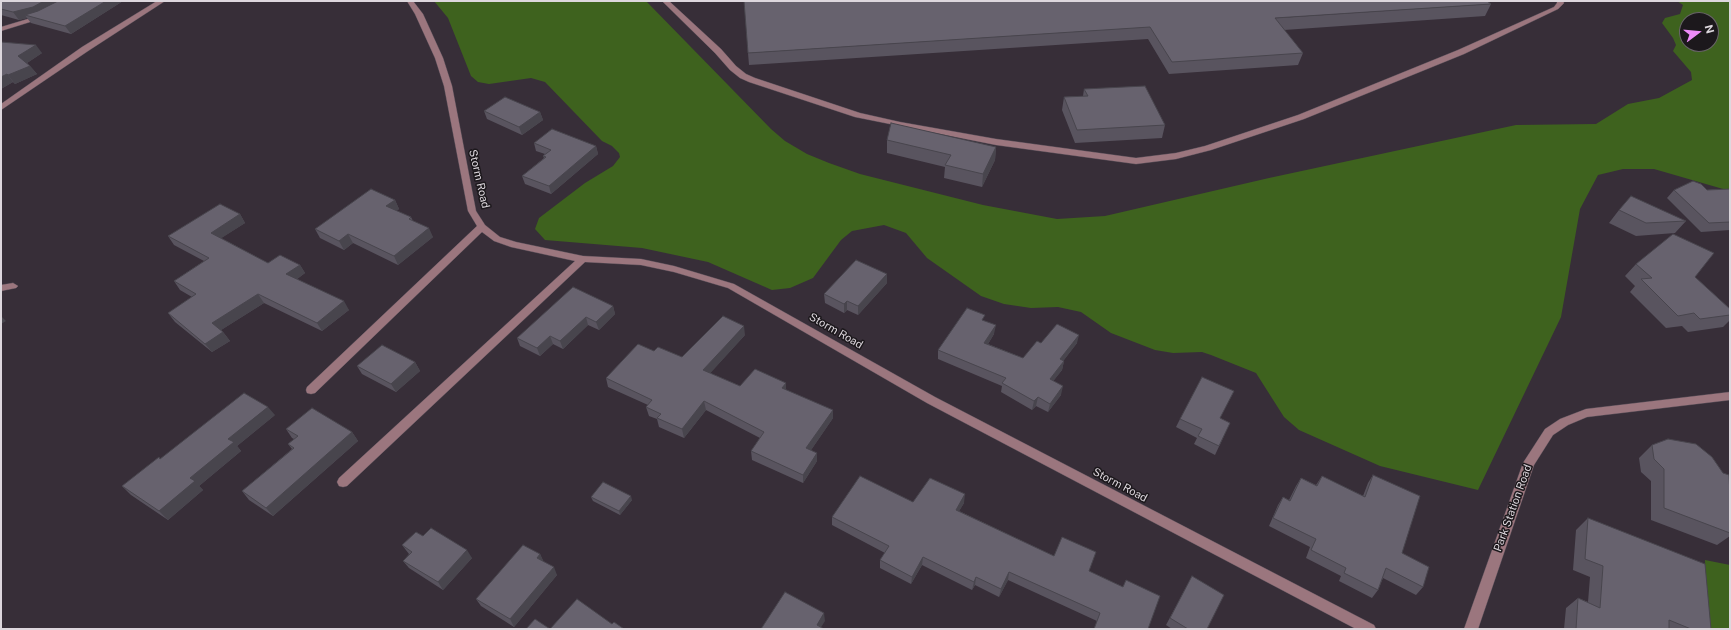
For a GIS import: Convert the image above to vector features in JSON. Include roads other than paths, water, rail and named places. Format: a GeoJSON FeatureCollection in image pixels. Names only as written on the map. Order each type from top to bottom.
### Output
{"type":"FeatureCollection","features":[{"type":"Feature","properties":{"kind":"street"},"geometry":{"type":"LineString","coordinates":[[1,108],[85,49],[162,1]]}},
{"type":"Feature","properties":{"kind":"street","name":"Storm Road"},"geometry":{"type":"LineString","coordinates":[[410,1],[419,14],[436,52],[448,86],[472,211],[482,227],[497,238],[514,245],[583,259],[641,262],[674,269],[731,286],[771,307],[931,400],[1369,629]]}},
{"type":"Feature","properties":{"kind":"street"},"geometry":{"type":"LineString","coordinates":[[665,1],[718,51],[733,68],[743,76],[752,80],[858,115],[900,124],[996,142],[1136,161],[1176,156],[1208,148],[1301,117],[1461,52],[1556,8],[1561,3],[1560,1]]}},
{"type":"Feature","properties":{"kind":"street"},"geometry":{"type":"LineString","coordinates":[[1,29],[46,14]]}},
{"type":"Feature","properties":{"kind":"street"},"geometry":{"type":"LineString","coordinates":[[311,390],[482,227]]}},
{"type":"Feature","properties":{"kind":"street"},"geometry":{"type":"LineString","coordinates":[[343,482],[583,259]]}},
{"type":"Feature","properties":{"kind":"street"},"geometry":{"type":"LineString","coordinates":[[1,288],[13,286]]}},
{"type":"Feature","properties":{"kind":"street","name":"Park Station Road"},"geometry":{"type":"LineString","coordinates":[[1471,629],[1528,463],[1549,432],[1564,422],[1586,413],[1730,396]]}}]}
